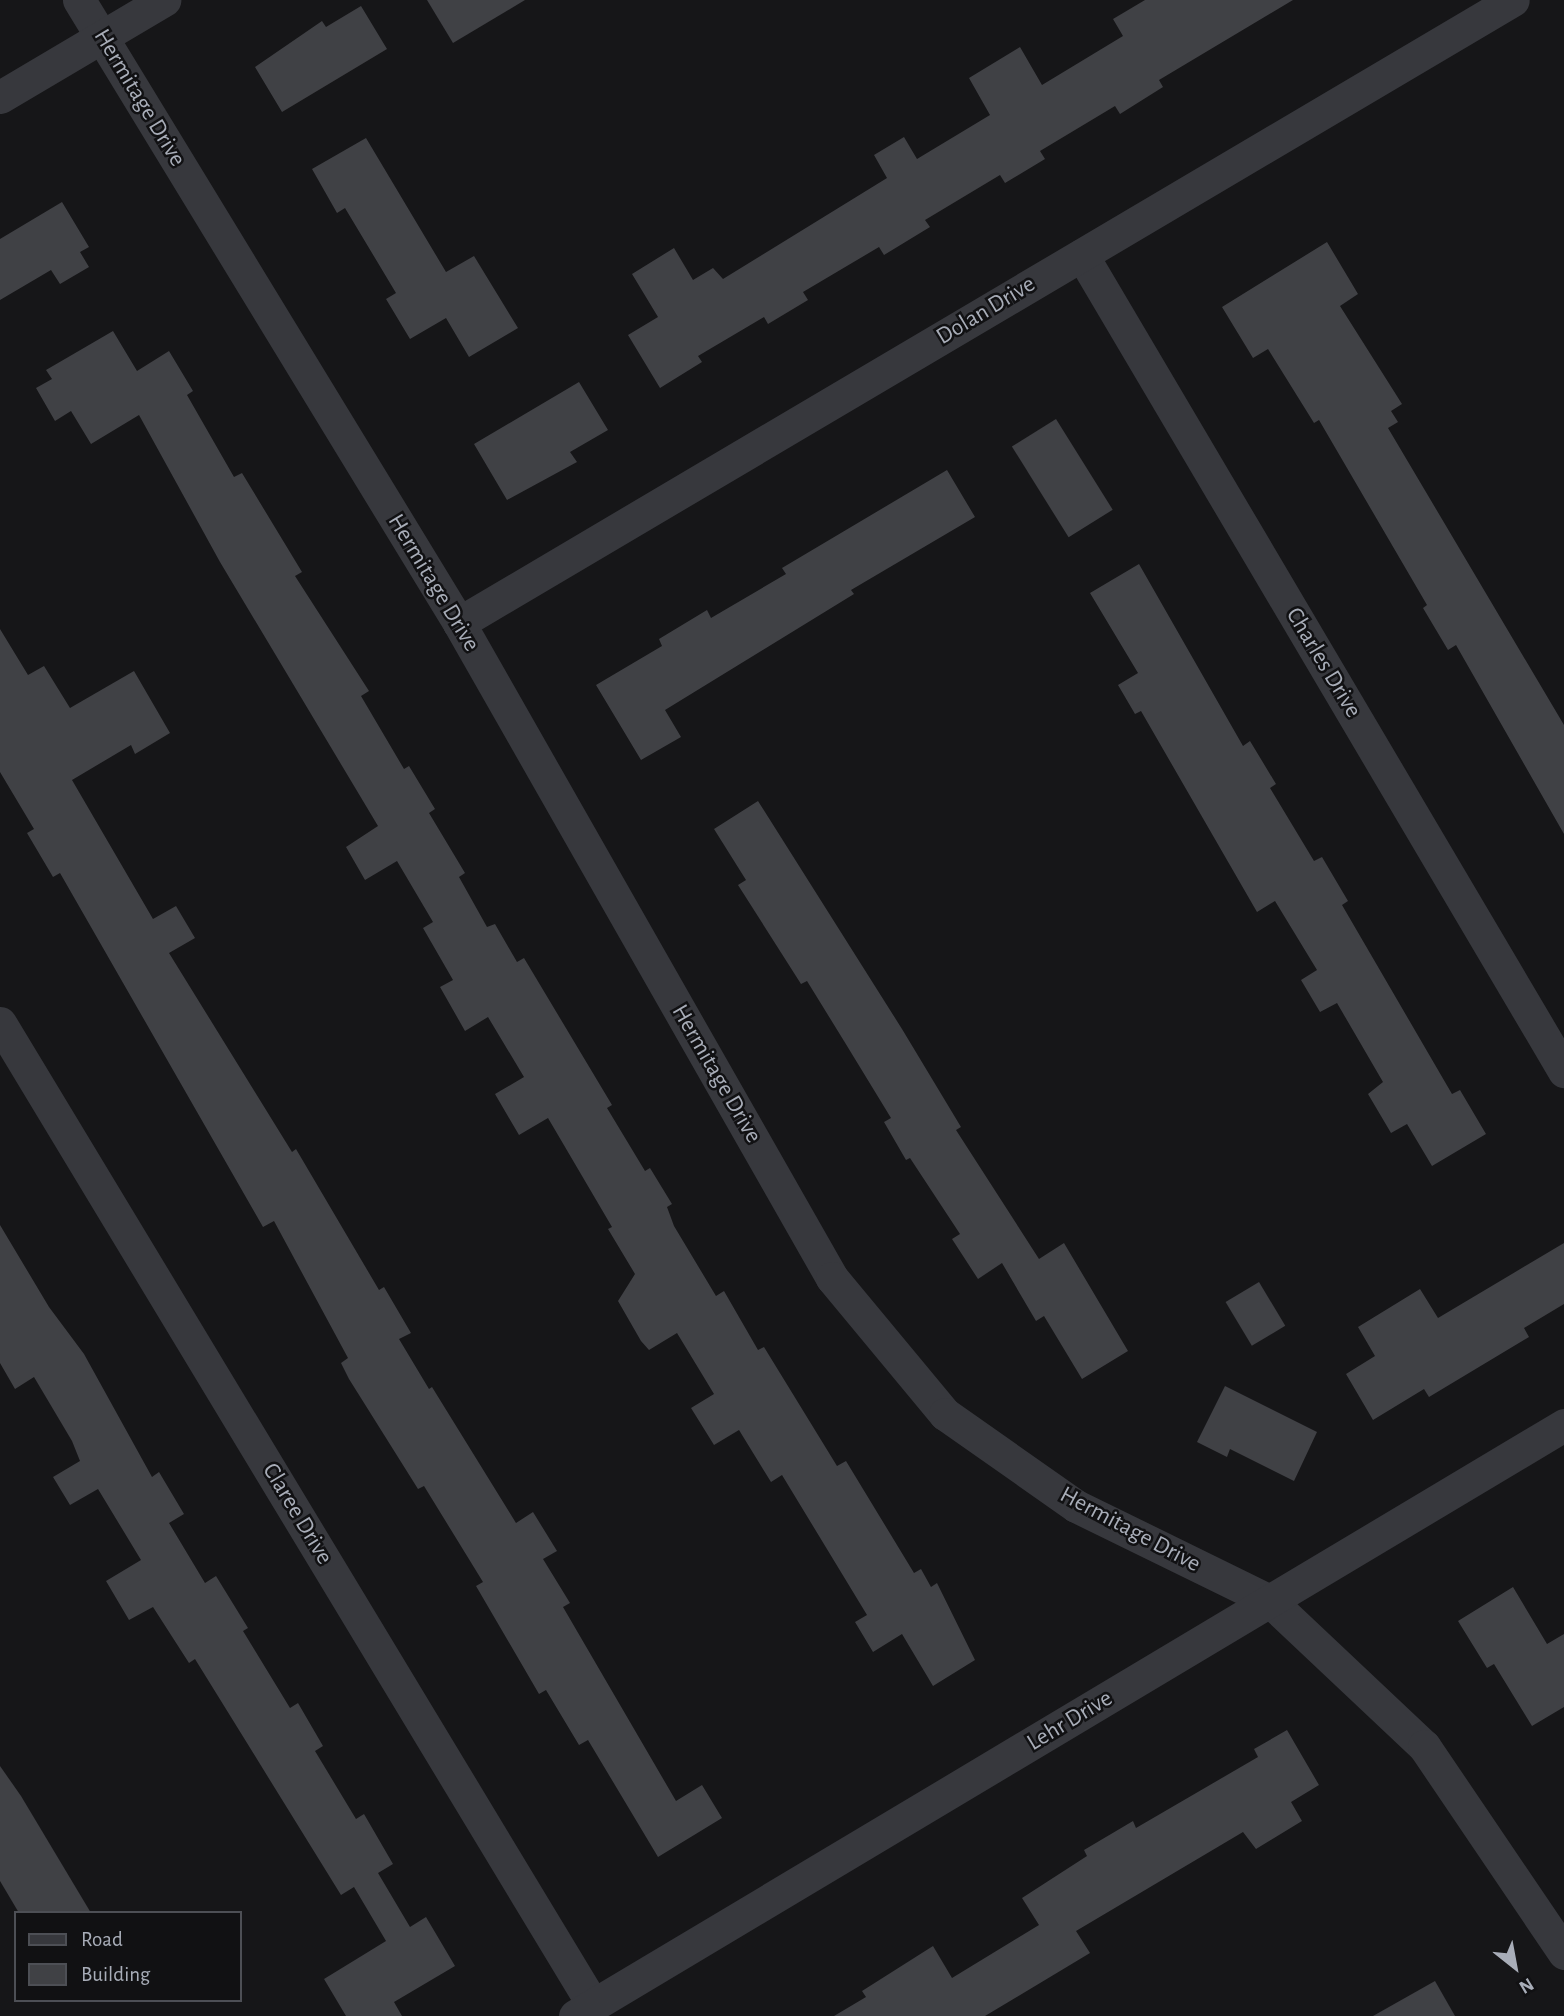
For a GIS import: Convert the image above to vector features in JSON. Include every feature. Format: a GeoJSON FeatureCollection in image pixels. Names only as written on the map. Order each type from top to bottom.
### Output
{"type":"FeatureCollection","features":[{"type":"Feature","properties":{"kind":"street","name":"Hermitage Drive"},"geometry":{"type":"LineString","coordinates":[[79,0],[458,623],[832,1278],[936,1403],[1076,1506],[1270,1601],[1424,1746],[1564,1953]]}},
{"type":"Feature","properties":{"kind":"street"},"geometry":{"type":"LineString","coordinates":[[0,97],[164,0]]}},
{"type":"Feature","properties":{"kind":"street","name":"Dolan Drive"},"geometry":{"type":"LineString","coordinates":[[458,623],[1513,0]]}},
{"type":"Feature","properties":{"kind":"street","name":"Charles Drive"},"geometry":{"type":"LineString","coordinates":[[1082,255],[1564,1071]]}},
{"type":"Feature","properties":{"kind":"street","name":"Claree Drive"},"geometry":{"type":"LineString","coordinates":[[0,1023],[584,2010]]}},
{"type":"Feature","properties":{"kind":"street","name":"Lehr Drive"},"geometry":{"type":"LineString","coordinates":[[584,2010],[1564,1425]]}},
{"type":"Feature","properties":{"kind":"building"},"geometry":{"type":"Polygon","coordinates":[[[427,0],[525,0],[453,43],[427,0]]]}},
{"type":"Feature","properties":{"kind":"building"},"geometry":{"type":"Polygon","coordinates":[[[1145,0],[1293,0],[1159,80],[1163,87],[1120,114],[1115,106],[1040,151],[1045,159],[1005,183],[1000,175],[925,220],[930,227],[884,255],[879,247],[803,292],[808,300],[768,324],[764,317],[698,356],[702,362],[660,388],[628,335],[658,317],[632,274],[674,248],[693,280],[713,268],[723,279],[887,178],[874,155],[904,137],[917,159],[990,115],[969,78],[1020,47],[1042,85],[1123,36],[1113,19],[1145,0]]]}},
{"type":"Feature","properties":{"kind":"building"},"geometry":{"type":"Polygon","coordinates":[[[361,6],[387,49],[282,112],[255,67],[322,21],[326,27],[361,6]]]}},
{"type":"Feature","properties":{"kind":"building"},"geometry":{"type":"Polygon","coordinates":[[[366,138],[446,272],[474,256],[518,328],[469,357],[446,318],[410,339],[386,299],[396,293],[345,208],[337,213],[312,169],[366,138]]]}},
{"type":"Feature","properties":{"kind":"building"},"geometry":{"type":"Polygon","coordinates":[[[62,202],[89,247],[80,252],[89,267],[60,284],[51,270],[0,300],[0,239],[62,202]]]}},
{"type":"Feature","properties":{"kind":"building"},"geometry":{"type":"Polygon","coordinates":[[[1327,242],[1358,294],[1340,306],[1402,404],[1391,411],[1398,422],[1388,428],[1564,725],[1564,834],[1456,645],[1448,650],[1423,608],[1427,605],[1319,420],[1314,423],[1268,349],[1253,358],[1222,307],[1327,242]]]}},
{"type":"Feature","properties":{"kind":"building"},"geometry":{"type":"Polygon","coordinates":[[[113,331],[137,371],[169,351],[193,391],[187,395],[234,477],[242,473],[302,572],[295,576],[369,691],[361,696],[404,769],[409,766],[435,809],[429,813],[465,873],[459,877],[487,927],[495,924],[517,962],[524,958],[612,1105],[607,1108],[645,1171],[650,1168],[672,1204],[667,1207],[674,1226],[716,1296],[724,1291],[758,1350],[764,1347],[837,1466],[846,1461],[914,1573],[921,1569],[931,1587],[937,1583],[975,1660],[933,1686],[902,1634],[873,1652],[855,1622],[867,1615],[782,1475],[771,1482],[739,1430],[714,1445],[691,1408],[714,1394],[677,1333],[649,1350],[641,1341],[618,1301],[635,1274],[608,1229],[612,1227],[548,1118],[519,1135],[495,1094],[524,1077],[488,1017],[465,1031],[440,987],[453,980],[423,928],[433,922],[397,861],[365,880],[346,847],[378,826],[220,562],[139,415],[91,444],[71,411],[55,421],[36,388],[52,379],[46,370],[113,331]]]}},
{"type":"Feature","properties":{"kind":"building"},"geometry":{"type":"Polygon","coordinates":[[[579,382],[608,430],[570,452],[577,462],[507,500],[474,444],[579,382]]]}},
{"type":"Feature","properties":{"kind":"building"},"geometry":{"type":"Polygon","coordinates":[[[1056,419],[1113,510],[1069,537],[1012,447],[1056,419]]]}},
{"type":"Feature","properties":{"kind":"building"},"geometry":{"type":"Polygon","coordinates":[[[947,470],[975,517],[851,590],[854,594],[665,710],[681,737],[641,760],[596,685],[662,646],[659,639],[707,610],[711,618],[786,574],[782,568],[947,470]]]}},
{"type":"Feature","properties":{"kind":"building"},"geometry":{"type":"Polygon","coordinates":[[[1139,564],[1243,746],[1250,741],[1276,784],[1270,788],[1314,861],[1322,857],[1348,901],[1342,905],[1452,1094],[1460,1090],[1486,1134],[1432,1166],[1407,1124],[1391,1133],[1368,1094],[1383,1082],[1337,1003],[1320,1012],[1301,980],[1317,970],[1275,901],[1257,912],[1141,711],[1135,714],[1118,685],[1138,673],[1090,593],[1139,564]]]}},
{"type":"Feature","properties":{"kind":"building"},"geometry":{"type":"Polygon","coordinates":[[[0,629],[28,675],[44,666],[70,708],[134,671],[170,733],[135,754],[131,745],[72,780],[153,919],[176,906],[195,938],[169,953],[292,1152],[296,1149],[379,1290],[384,1287],[411,1333],[399,1339],[429,1389],[432,1387],[516,1523],[533,1512],[557,1551],[543,1559],[570,1603],[563,1607],[676,1801],[702,1785],[722,1818],[658,1857],[588,1740],[579,1745],[546,1690],[539,1694],[476,1586],[483,1582],[424,1486],[418,1489],[349,1379],[341,1363],[348,1358],[274,1221],[263,1227],[60,873],[53,877],[27,833],[34,829],[0,772],[0,629]]]}},
{"type":"Feature","properties":{"kind":"building"},"geometry":{"type":"Polygon","coordinates":[[[758,801],[902,1029],[961,1127],[956,1130],[1039,1259],[1064,1243],[1128,1351],[1082,1379],[1044,1316],[1036,1321],[1002,1263],[978,1279],[952,1239],[960,1234],[910,1158],[906,1160],[884,1122],[891,1118],[807,981],[801,984],[738,885],[746,880],[714,829],[758,801]]]}},
{"type":"Feature","properties":{"kind":"building"},"geometry":{"type":"Polygon","coordinates":[[[0,1225],[49,1307],[84,1354],[152,1477],[159,1472],[184,1514],[169,1523],[205,1583],[216,1576],[248,1628],[243,1631],[290,1708],[298,1703],[323,1746],[315,1751],[356,1819],[364,1814],[393,1864],[378,1873],[410,1927],[426,1917],[455,1966],[394,2002],[402,2016],[346,2016],[324,1979],[386,1941],[354,1887],[341,1895],[195,1659],[189,1663],[153,1607],[129,1620],[106,1581],[141,1560],[98,1489],[70,1505],[53,1477],[80,1461],[72,1441],[34,1377],[15,1389],[0,1363],[0,1225]]]}},
{"type":"Feature","properties":{"kind":"building"},"geometry":{"type":"Polygon","coordinates":[[[1564,1243],[1564,1304],[1524,1328],[1529,1337],[1429,1397],[1424,1389],[1373,1420],[1346,1374],[1375,1356],[1358,1327],[1420,1289],[1438,1318],[1564,1243]]]}},
{"type":"Feature","properties":{"kind":"building"},"geometry":{"type":"Polygon","coordinates":[[[1259,1282],[1285,1326],[1252,1346],[1226,1302],[1259,1282]]]}},
{"type":"Feature","properties":{"kind":"building"},"geometry":{"type":"Polygon","coordinates":[[[1225,1386],[1317,1432],[1294,1481],[1230,1449],[1227,1457],[1197,1442],[1225,1386]]]}},
{"type":"Feature","properties":{"kind":"building"},"geometry":{"type":"Polygon","coordinates":[[[1513,1587],[1547,1644],[1564,1634],[1564,1707],[1532,1726],[1494,1664],[1487,1668],[1458,1621],[1513,1587]]]}},
{"type":"Feature","properties":{"kind":"building"},"geometry":{"type":"Polygon","coordinates":[[[1287,1730],[1319,1785],[1291,1802],[1302,1821],[1256,1849],[1243,1832],[1076,1931],[1090,1953],[985,2016],[834,2016],[866,1997],[862,1991],[933,1946],[952,1978],[1039,1925],[1022,1898],[1087,1856],[1084,1850],[1133,1821],[1136,1828],[1258,1757],[1254,1749],[1287,1730]]]}},
{"type":"Feature","properties":{"kind":"building"},"geometry":{"type":"Polygon","coordinates":[[[0,1766],[90,1911],[18,1911],[0,1881],[0,1766]]]}},
{"type":"Feature","properties":{"kind":"building"},"geometry":{"type":"Polygon","coordinates":[[[1435,1981],[1455,2016],[1373,2016],[1435,1981]]]}}]}
